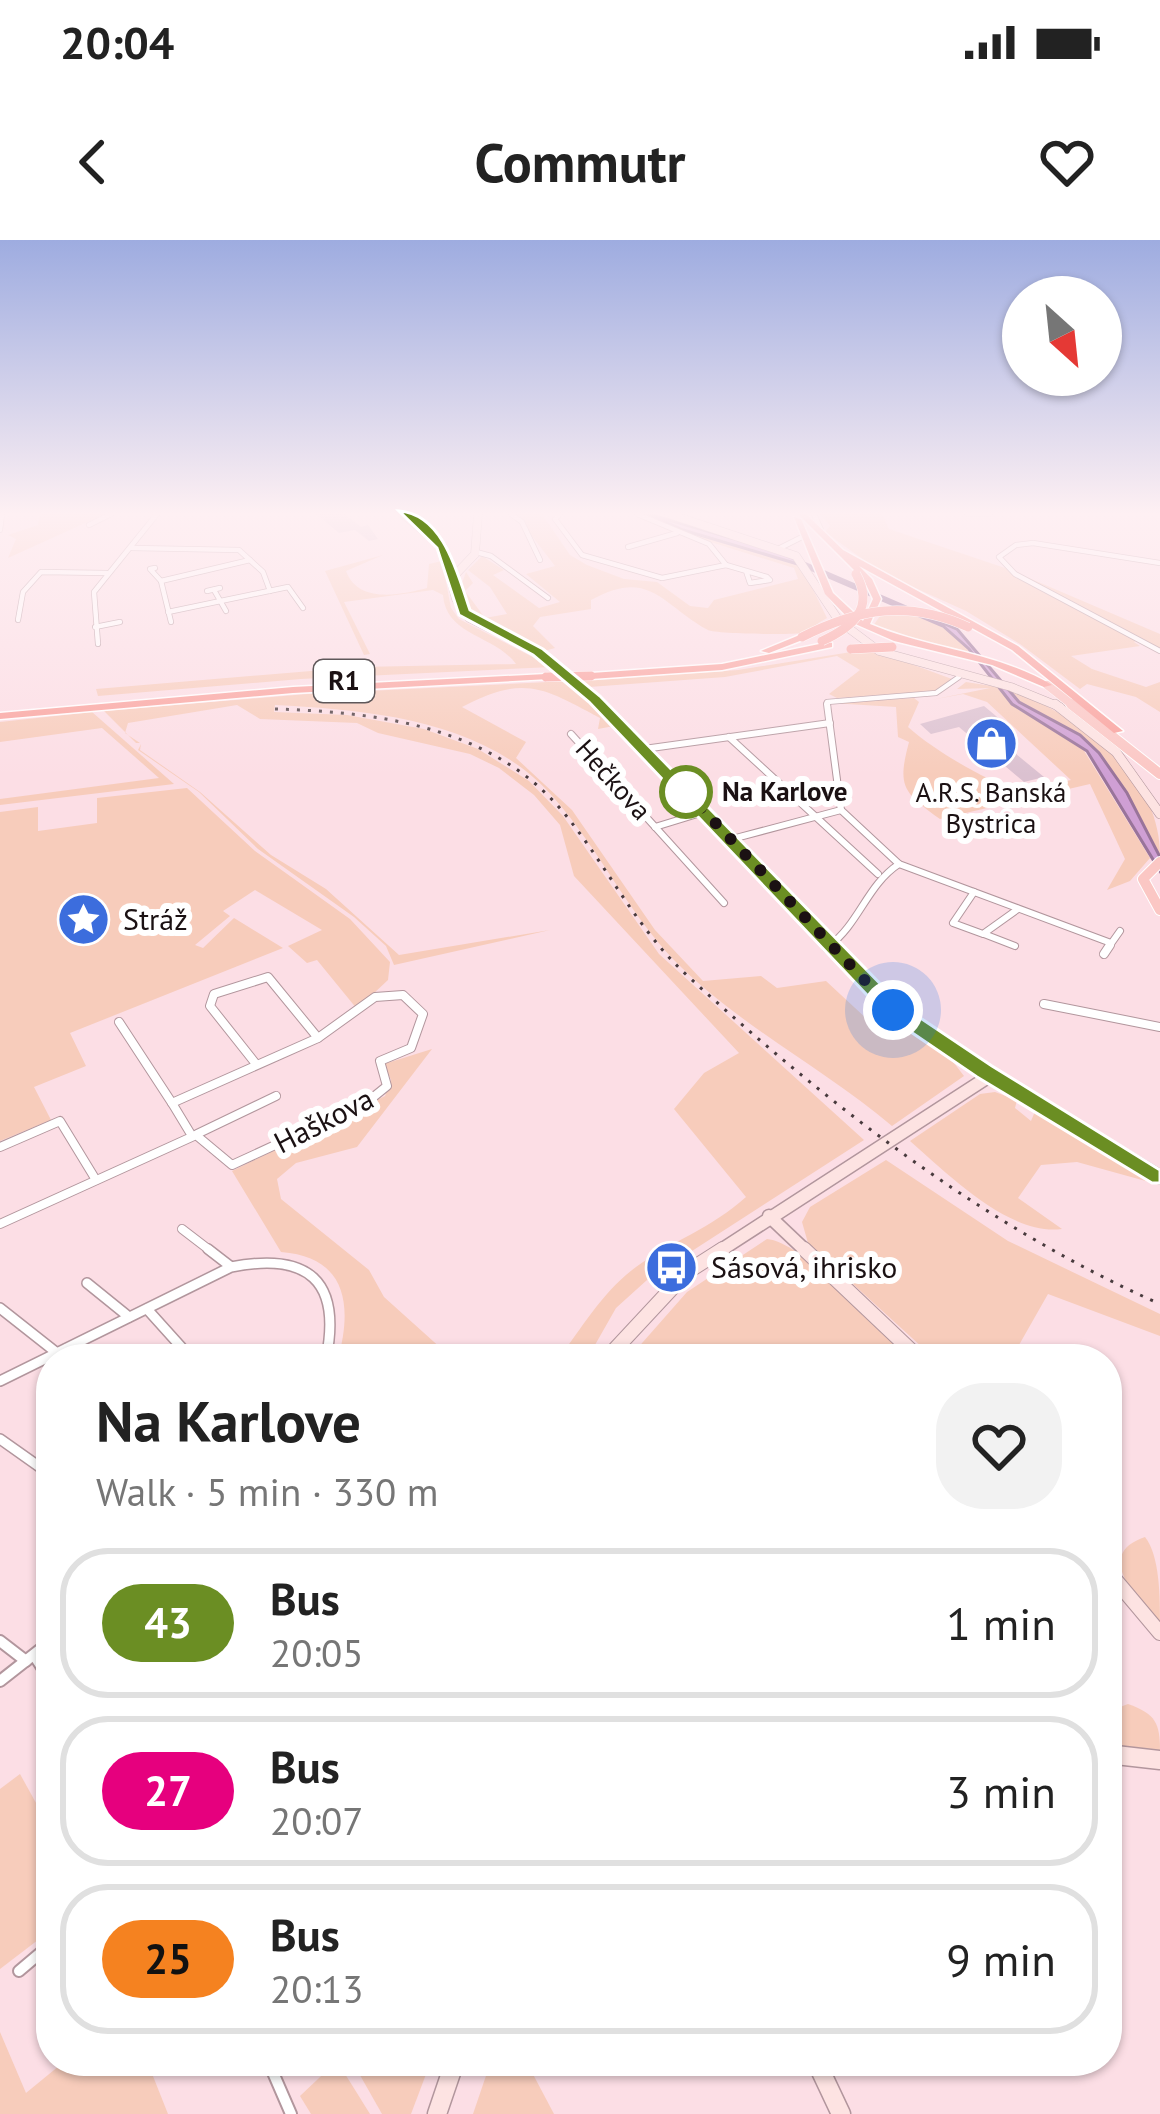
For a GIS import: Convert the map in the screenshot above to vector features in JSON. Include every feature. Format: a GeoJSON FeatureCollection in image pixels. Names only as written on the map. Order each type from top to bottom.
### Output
{"type":"FeatureCollection","features":[{"type":"Feature","properties":{"kind":"highway"},"geometry":{"type":"LineString","coordinates":[[834,601],[862,624],[1043,683]]}},
{"type":"Feature","properties":{"kind":"highway","name":"R1"},"geometry":{"type":"LineString","coordinates":[[0,712],[313,683],[589,673],[698,664],[825,643],[848,628],[864,611],[865,601]]}},
{"type":"Feature","properties":{"kind":"highway","name":"R1"},"geometry":{"type":"LineString","coordinates":[[589,673],[654,673],[758,662],[854,633],[873,614],[875,601]]}},
{"type":"Feature","properties":{"kind":"highway"},"geometry":{"type":"LineString","coordinates":[[933,601],[989,632],[1084,700],[1118,731]]}},
{"type":"Feature","properties":{"kind":"highway"},"geometry":{"type":"LineString","coordinates":[[698,664],[759,652],[802,637],[845,614],[884,607],[923,610],[968,627],[1084,700]]}},
{"type":"Feature","properties":{"kind":"highway"},"geometry":{"type":"LineString","coordinates":[[654,673],[758,666],[850,649],[892,647],[971,659]]}},
{"type":"Feature","properties":{"kind":"highway","name":"R1"},"geometry":{"type":"LineString","coordinates":[[0,712],[544,675]]}},
{"type":"Feature","properties":{"kind":"main road"},"geometry":{"type":"LineString","coordinates":[[1043,683],[1160,768]]}},
{"type":"Feature","properties":{"kind":"main road"},"geometry":{"type":"LineString","coordinates":[[1118,731],[1160,768]]}},
{"type":"Feature","properties":{"kind":"main road"},"geometry":{"type":"LineString","coordinates":[[1160,862],[1144,876],[1145,891],[1160,910]]}},
{"type":"Feature","properties":{"kind":"street"},"geometry":{"type":"LineString","coordinates":[[18,620],[21,601]]}},
{"type":"Feature","properties":{"kind":"street"},"geometry":{"type":"LineString","coordinates":[[92,601],[98,644]]}},
{"type":"Feature","properties":{"kind":"street"},"geometry":{"type":"LineString","coordinates":[[166,601],[171,622]]}},
{"type":"Feature","properties":{"kind":"street"},"geometry":{"type":"LineString","coordinates":[[168,612],[218,601]]}},
{"type":"Feature","properties":{"kind":"street"},"geometry":{"type":"LineString","coordinates":[[220,601],[226,611]]}},
{"type":"Feature","properties":{"kind":"street"},"geometry":{"type":"LineString","coordinates":[[298,601],[303,608]]}},
{"type":"Feature","properties":{"kind":"street"},"geometry":{"type":"LineString","coordinates":[[458,601],[469,617],[559,667],[732,839],[893,1010],[988,1076],[1160,1177]]}},
{"type":"Feature","properties":{"kind":"street"},"geometry":{"type":"LineString","coordinates":[[825,601],[849,633],[902,661],[1050,700],[1094,730],[1133,770],[1160,814]]}},
{"type":"Feature","properties":{"kind":"street"},"geometry":{"type":"LineString","coordinates":[[1067,601],[1160,651]]}},
{"type":"Feature","properties":{"kind":"street"},"geometry":{"type":"LineString","coordinates":[[95,627],[120,622]]}},
{"type":"Feature","properties":{"kind":"street"},"geometry":{"type":"LineString","coordinates":[[959,677],[950,688],[936,693],[827,702],[841,810],[899,864],[1112,943]]}},
{"type":"Feature","properties":{"kind":"street"},"geometry":{"type":"LineString","coordinates":[[644,749],[830,723]]}},
{"type":"Feature","properties":{"kind":"street","name":"Hečkova"},"geometry":{"type":"LineString","coordinates":[[571,734],[724,903]]}},
{"type":"Feature","properties":{"kind":"street"},"geometry":{"type":"LineString","coordinates":[[729,737],[878,874]]}},
{"type":"Feature","properties":{"kind":"street"},"geometry":{"type":"LineString","coordinates":[[732,839],[841,810]]}},
{"type":"Feature","properties":{"kind":"street","name":"Hečkova"},"geometry":{"type":"LineString","coordinates":[[655,827],[705,812]]}},
{"type":"Feature","properties":{"kind":"street"},"geometry":{"type":"LineString","coordinates":[[829,946],[842,938],[878,874],[899,864]]}},
{"type":"Feature","properties":{"kind":"street"},"geometry":{"type":"LineString","coordinates":[[974,892],[953,923],[1016,946]]}},
{"type":"Feature","properties":{"kind":"street"},"geometry":{"type":"LineString","coordinates":[[983,934],[1018,909]]}},
{"type":"Feature","properties":{"kind":"street"},"geometry":{"type":"LineString","coordinates":[[1104,954],[1120,931]]}},
{"type":"Feature","properties":{"kind":"street"},"geometry":{"type":"LineString","coordinates":[[256,1064],[210,1006],[214,994],[268,977],[318,1037]]}},
{"type":"Feature","properties":{"kind":"street","name":"Haškova"},"geometry":{"type":"LineString","coordinates":[[172,1103],[318,1037],[387,992],[416,1003],[423,1014],[411,1048],[380,1061],[387,1086],[366,1103],[232,1165],[194,1135]]}},
{"type":"Feature","properties":{"kind":"street"},"geometry":{"type":"LineString","coordinates":[[1044,1004],[1160,1027]]}},
{"type":"Feature","properties":{"kind":"street"},"geometry":{"type":"LineString","coordinates":[[118,1022],[194,1135]]}},
{"type":"Feature","properties":{"kind":"street"},"geometry":{"type":"LineString","coordinates":[[620,1344],[677,1281],[769,1216],[988,1076]]}},
{"type":"Feature","properties":{"kind":"street","name":"Haškova"},"geometry":{"type":"LineString","coordinates":[[0,1224],[276,1096]]}},
{"type":"Feature","properties":{"kind":"street"},"geometry":{"type":"LineString","coordinates":[[55,1111],[96,1180]]}},
{"type":"Feature","properties":{"kind":"street"},"geometry":{"type":"LineString","coordinates":[[0,1147],[60,1121]]}},
{"type":"Feature","properties":{"kind":"street"},"geometry":{"type":"LineString","coordinates":[[769,1216],[904,1344]]}},
{"type":"Feature","properties":{"kind":"street"},"geometry":{"type":"LineString","coordinates":[[182,1229],[231,1267]]}},
{"type":"Feature","properties":{"kind":"street"},"geometry":{"type":"LineString","coordinates":[[75,1344],[231,1267],[285,1261],[311,1273],[326,1291],[333,1320],[329,1344]]}},
{"type":"Feature","properties":{"kind":"street"},"geometry":{"type":"LineString","coordinates":[[86,1283],[129,1317]]}},
{"type":"Feature","properties":{"kind":"street"},"geometry":{"type":"LineString","coordinates":[[0,1307],[51,1344]]}},
{"type":"Feature","properties":{"kind":"street"},"geometry":{"type":"LineString","coordinates":[[147,1309],[178,1344]]}},
{"type":"Feature","properties":{"kind":"street"},"geometry":{"type":"LineString","coordinates":[[0,1381],[36,1363]]}},
{"type":"Feature","properties":{"kind":"street"},"geometry":{"type":"LineString","coordinates":[[0,1439],[36,1464]]}},
{"type":"Feature","properties":{"kind":"street"},"geometry":{"type":"LineString","coordinates":[[1122,1588],[1160,1633]]}},
{"type":"Feature","properties":{"kind":"street"},"geometry":{"type":"LineString","coordinates":[[0,1641],[36,1665]]}},
{"type":"Feature","properties":{"kind":"street"},"geometry":{"type":"LineString","coordinates":[[0,1681],[36,1653]]}},
{"type":"Feature","properties":{"kind":"street"},"geometry":{"type":"LineString","coordinates":[[1122,1756],[1160,1760]]}},
{"type":"Feature","properties":{"kind":"street"},"geometry":{"type":"LineString","coordinates":[[19,1971],[36,1957]]}},
{"type":"Feature","properties":{"kind":"street"},"geometry":{"type":"LineString","coordinates":[[275,2076],[291,2114]]}},
{"type":"Feature","properties":{"kind":"street"},"geometry":{"type":"LineString","coordinates":[[437,2114],[450,2076]]}},
{"type":"Feature","properties":{"kind":"street"},"geometry":{"type":"LineString","coordinates":[[823,2076],[841,2114]]}},
{"type":"Feature","properties":{"kind":"shaded area"},"geometry":{"type":"Polygon","coordinates":[[[339,601],[348,601],[344,602],[370,654],[364,655],[339,601]]]}},
{"type":"Feature","properties":{"kind":"shaded area"},"geometry":{"type":"Polygon","coordinates":[[[444,601],[450,601],[459,619],[552,667],[301,679],[98,696],[96,689],[359,667],[516,664],[462,627],[444,601]]]}},
{"type":"Feature","properties":{"kind":"shaded area"},"geometry":{"type":"Polygon","coordinates":[[[466,601],[473,601],[485,618],[507,614],[499,601],[530,601],[539,608],[591,601],[591,609],[540,617],[533,626],[555,648],[544,651],[477,619],[466,601]]]}},
{"type":"Feature","properties":{"kind":"shaded area"},"geometry":{"type":"Polygon","coordinates":[[[666,601],[708,608],[713,601],[819,601],[827,618],[802,633],[755,634],[708,630],[666,601]]]}},
{"type":"Feature","properties":{"kind":"shaded area"},"geometry":{"type":"Polygon","coordinates":[[[886,601],[957,629],[1019,702],[1080,735],[1099,753],[1127,793],[1160,857],[1160,871],[1087,751],[1012,704],[969,649],[943,626],[886,601]]]}},
{"type":"Feature","properties":{"kind":"shaded area"},"geometry":{"type":"Polygon","coordinates":[[[945,601],[1084,601],[1160,634],[1160,648],[1138,640],[1134,642],[1140,646],[1071,656],[1092,669],[1146,687],[1160,682],[1160,712],[1136,697],[1087,684],[1080,689],[945,601]]]}},
{"type":"Feature","properties":{"kind":"shaded area"},"geometry":{"type":"Polygon","coordinates":[[[919,613],[956,636],[975,656],[873,626],[880,616],[919,613]]]}},
{"type":"Feature","properties":{"kind":"shaded area"},"geometry":{"type":"Polygon","coordinates":[[[870,649],[952,679],[937,691],[837,698],[829,694],[860,670],[837,656],[725,677],[589,687],[582,681],[738,670],[870,649]]]}},
{"type":"Feature","properties":{"kind":"shaded area"},"geometry":{"type":"Polygon","coordinates":[[[568,681],[614,726],[598,729],[600,718],[533,689],[502,691],[462,707],[526,742],[516,758],[572,810],[655,930],[703,981],[761,976],[777,988],[826,981],[868,1020],[889,1012],[944,1050],[964,1076],[892,1126],[753,1026],[674,960],[570,818],[527,772],[496,751],[425,724],[275,705],[274,712],[347,715],[424,729],[478,749],[529,781],[563,816],[659,954],[864,1140],[647,1280],[616,1308],[596,1344],[569,1344],[624,1277],[746,1197],[674,1109],[704,1073],[739,1053],[574,876],[560,825],[534,795],[499,768],[470,754],[378,733],[357,723],[260,719],[237,705],[128,723],[125,732],[104,711],[307,694],[568,681]]]}},
{"type":"Feature","properties":{"kind":"shaded area"},"geometry":{"type":"Polygon","coordinates":[[[966,682],[998,687],[1019,710],[1078,741],[1150,858],[1130,881],[1107,890],[1125,859],[1090,784],[940,819],[906,787],[909,742],[898,737],[896,707],[831,703],[914,698],[919,702],[908,727],[976,772],[1020,792],[1071,780],[987,702],[963,694],[931,700],[990,688],[957,689],[966,682]]]}},
{"type":"Feature","properties":{"kind":"shaded area"},"geometry":{"type":"Polygon","coordinates":[[[1009,689],[1062,715],[1110,751],[1146,798],[1160,855],[1093,746],[1027,708],[1009,689]]]}},
{"type":"Feature","properties":{"kind":"shaded area"},"geometry":{"type":"Polygon","coordinates":[[[92,712],[174,784],[0,805],[0,799],[159,778],[102,728],[0,742],[0,722],[92,712]]]}},
{"type":"Feature","properties":{"kind":"shaded area"},"geometry":{"type":"Polygon","coordinates":[[[141,744],[140,750],[200,792],[271,855],[326,889],[399,955],[550,930],[394,965],[386,946],[354,917],[258,849],[199,792],[138,750],[141,744]]]}},
{"type":"Feature","properties":{"kind":"shaded area"},"geometry":{"type":"Polygon","coordinates":[[[187,788],[255,851],[350,919],[390,962],[388,980],[357,1009],[317,960],[307,963],[288,946],[322,930],[255,890],[223,911],[230,916],[195,945],[203,948],[234,918],[283,948],[70,1033],[86,1066],[34,1087],[51,1120],[0,1141],[0,812],[38,807],[38,831],[97,823],[97,798],[187,788]]]}},
{"type":"Feature","properties":{"kind":"shaded area"},"geometry":{"type":"Polygon","coordinates":[[[432,1049],[357,1147],[296,1163],[277,1179],[281,1199],[369,1270],[384,1297],[436,1344],[342,1344],[344,1302],[332,1274],[303,1256],[281,1252],[232,1171],[385,1096],[391,1080],[384,1064],[432,1049]]]}},
{"type":"Feature","properties":{"kind":"shaded area"},"geometry":{"type":"Polygon","coordinates":[[[995,1092],[1017,1100],[1015,1108],[1031,1121],[1036,1109],[1160,1185],[1077,1162],[1041,1165],[1018,1198],[1062,1229],[1042,1229],[1001,1213],[910,1141],[980,1094],[995,1092]]]}},
{"type":"Feature","properties":{"kind":"shaded area"},"geometry":{"type":"Polygon","coordinates":[[[886,1160],[1008,1241],[1160,1314],[1160,1336],[1048,1294],[1020,1344],[919,1344],[808,1243],[802,1222],[810,1207],[886,1160]]]}},
{"type":"Feature","properties":{"kind":"shaded area"},"geometry":{"type":"Polygon","coordinates":[[[767,1239],[802,1255],[822,1271],[896,1344],[641,1344],[687,1292],[767,1239]]]}},
{"type":"Feature","properties":{"kind":"shaded area"},"geometry":{"type":"Polygon","coordinates":[[[1145,1537],[1150,1545],[1160,1623],[1124,1577],[1122,1555],[1145,1537]]]}},
{"type":"Feature","properties":{"kind":"shaded area"},"geometry":{"type":"Polygon","coordinates":[[[1128,1704],[1154,1721],[1160,1752],[1122,1746],[1122,1706],[1128,1704]]]}},
{"type":"Feature","properties":{"kind":"shaded area"},"geometry":{"type":"Polygon","coordinates":[[[20,1774],[36,1803],[36,1941],[0,1969],[0,1789],[20,1774]]]}},
{"type":"Feature","properties":{"kind":"shaded area"},"geometry":{"type":"Polygon","coordinates":[[[0,2032],[26,2093],[47,2076],[153,2076],[168,2114],[0,2114],[0,2032]]]}},
{"type":"Feature","properties":{"kind":"shaded area"},"geometry":{"type":"Polygon","coordinates":[[[321,2076],[346,2076],[370,2114],[311,2114],[300,2096],[321,2076]]]}},
{"type":"Feature","properties":{"kind":"shaded area"},"geometry":{"type":"Polygon","coordinates":[[[360,2076],[425,2076],[411,2114],[382,2114],[360,2076]]]}},
{"type":"Feature","properties":{"kind":"shaded area"},"geometry":{"type":"Polygon","coordinates":[[[486,2076],[534,2076],[554,2114],[473,2114],[486,2076]]]}},
{"type":"Feature","properties":{"kind":"building","name":"A.R.S. Banská Bystrica"},"geometry":{"type":"Polygon","coordinates":[[[984,706],[1002,721],[982,726],[1044,777],[1024,782],[959,727],[931,734],[920,724],[984,706]]]}},
{"type":"Feature","properties":{"kind":"railway"},"geometry":{"type":"LineString","coordinates":[[275,709],[394,721],[469,743],[504,761],[564,813],[672,960],[799,1073],[972,1201],[1033,1239],[1160,1304]]}},
{"type":"Feature","properties":{"kind":"bus line","name":"43"},"geometry":{"type":"LineString","coordinates":[[458,601],[483,627],[538,652],[595,699],[893,1010],[984,1072],[1160,1177]]}},
{"type":"Feature","properties":{"kind":"place","name":"A.R.S. Banská Bystrica"},"geometry":{"type":"Point","coordinates":[991,743]}},
{"type":"Feature","properties":{"kind":"place","name":"Na Karlove"},"geometry":{"type":"Point","coordinates":[686,792]}},
{"type":"Feature","properties":{"kind":"place","name":"Stráž"},"geometry":{"type":"Point","coordinates":[84,920]}},
{"type":"Feature","properties":{"kind":"place","name":"Sásová, ihrisko"},"geometry":{"type":"Point","coordinates":[672,1268]}},
{"type":"Feature","properties":{"kind":"route"},"geometry":{"type":"LineString","coordinates":[[686,792],[893,1010]]}}]}
